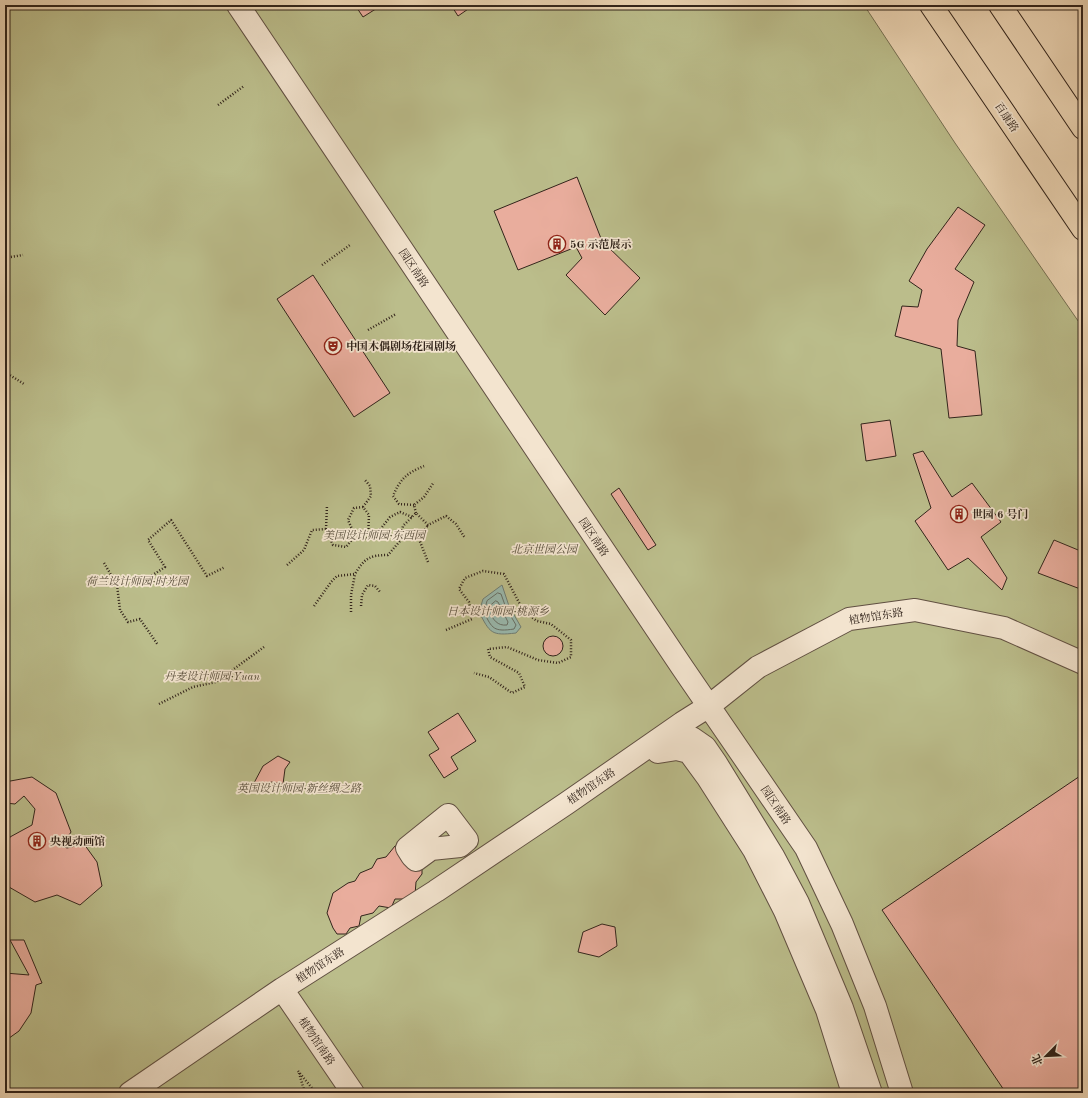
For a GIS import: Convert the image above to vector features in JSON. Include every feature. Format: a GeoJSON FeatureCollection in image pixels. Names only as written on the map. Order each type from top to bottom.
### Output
{"type":"FeatureCollection","features":[{"type":"Feature","properties":{"kind":"main road","name":"百康路"},"geometry":{"type":"LineString","coordinates":[[931,5],[1083,229]]}},
{"type":"Feature","properties":{"kind":"main road"},"geometry":{"type":"LineString","coordinates":[[1000,5],[1083,128]]}},
{"type":"Feature","properties":{"kind":"street","name":"园区南路"},"geometry":{"type":"LineString","coordinates":[[238,5],[806,848],[842,924],[875,1006],[902,1093]]}},
{"type":"Feature","properties":{"kind":"street","name":"植物馆东路"},"geometry":{"type":"LineString","coordinates":[[130,1093],[282,989],[436,891],[606,776],[709,706],[758,667],[849,619],[915,610],[1004,628],[1083,664]]}},
{"type":"Feature","properties":{"kind":"street"},"geometry":{"type":"LineString","coordinates":[[853,1093],[827,1010],[785,911],[754,850],[708,778],[689,752],[677,750],[658,752],[665,745],[692,738],[705,747],[773,856],[798,902],[842,1008],[871,1093]]}},
{"type":"Feature","properties":{"kind":"street","name":"植物馆南路"},"geometry":{"type":"LineString","coordinates":[[282,989],[352,1093]]}},
{"type":"Feature","properties":{"kind":"path"},"geometry":{"type":"LineString","coordinates":[[218,106],[244,86]]}},
{"type":"Feature","properties":{"kind":"path"},"geometry":{"type":"LineString","coordinates":[[322,265],[350,246]]}},
{"type":"Feature","properties":{"kind":"path"},"geometry":{"type":"LineString","coordinates":[[5,258],[23,255]]}},
{"type":"Feature","properties":{"kind":"path"},"geometry":{"type":"LineString","coordinates":[[368,330],[396,314]]}},
{"type":"Feature","properties":{"kind":"path"},"geometry":{"type":"LineString","coordinates":[[5,372],[24,384]]}},
{"type":"Feature","properties":{"kind":"path"},"geometry":{"type":"LineString","coordinates":[[424,466],[405,476],[397,487],[393,496],[398,504],[414,505],[424,497],[434,482]]}},
{"type":"Feature","properties":{"kind":"path"},"geometry":{"type":"LineString","coordinates":[[355,536],[348,520],[354,508],[363,507],[371,496],[370,486],[365,480]]}},
{"type":"Feature","properties":{"kind":"path"},"geometry":{"type":"LineString","coordinates":[[327,505],[326,529],[334,545],[346,547],[355,536]]}},
{"type":"Feature","properties":{"kind":"path"},"geometry":{"type":"LineString","coordinates":[[414,505],[416,513],[428,525]]}},
{"type":"Feature","properties":{"kind":"path"},"geometry":{"type":"LineString","coordinates":[[363,507],[369,515],[368,539]]}},
{"type":"Feature","properties":{"kind":"path"},"geometry":{"type":"LineString","coordinates":[[355,536],[368,539],[379,531],[390,517],[400,512],[412,517]]}},
{"type":"Feature","properties":{"kind":"path"},"geometry":{"type":"LineString","coordinates":[[351,612],[351,595],[355,574],[362,562],[375,555],[388,555],[400,541],[403,526],[416,513]]}},
{"type":"Feature","properties":{"kind":"path"},"geometry":{"type":"LineString","coordinates":[[428,562],[419,539],[428,525],[446,516],[456,524],[465,538]]}},
{"type":"Feature","properties":{"kind":"path"},"geometry":{"type":"LineString","coordinates":[[117,585],[139,584],[165,567],[148,540],[170,520],[207,576],[225,567]]}},
{"type":"Feature","properties":{"kind":"path"},"geometry":{"type":"LineString","coordinates":[[287,565],[304,550],[312,530],[326,529]]}},
{"type":"Feature","properties":{"kind":"path"},"geometry":{"type":"LineString","coordinates":[[104,563],[117,585],[120,610],[128,622],[140,619],[158,645]]}},
{"type":"Feature","properties":{"kind":"path"},"geometry":{"type":"LineString","coordinates":[[446,630],[472,619],[469,602],[459,589],[465,578],[483,571],[504,574],[524,612],[537,621],[551,624],[571,640],[571,657],[558,663],[538,660],[507,647],[488,649],[490,657],[519,673],[525,687],[512,693],[489,677],[474,673]]}},
{"type":"Feature","properties":{"kind":"path"},"geometry":{"type":"LineString","coordinates":[[314,606],[337,576],[355,574]]}},
{"type":"Feature","properties":{"kind":"path"},"geometry":{"type":"LineString","coordinates":[[361,606],[362,595],[368,585],[375,586],[381,593]]}},
{"type":"Feature","properties":{"kind":"path"},"geometry":{"type":"LineString","coordinates":[[160,704],[193,687],[216,682],[264,647]]}},
{"type":"Feature","properties":{"kind":"path"},"geometry":{"type":"LineString","coordinates":[[305,1093],[298,1071],[316,1093]]}},
{"type":"Feature","properties":{"kind":"green space","name":"北京世园公园"},"geometry":{"type":"Polygon","coordinates":[[[5,5],[864,5],[955,143],[1083,328],[1083,1093],[5,1093],[5,5]]]}},
{"type":"Feature","properties":{"kind":"water"},"geometry":{"type":"Polygon","coordinates":[[[502,585],[509,606],[521,627],[516,633],[501,634],[492,632],[486,625],[479,612],[483,599],[502,585]]]}},
{"type":"Feature","properties":{"kind":"building"},"geometry":{"type":"Polygon","coordinates":[[[355,5],[382,5],[363,17],[355,5]]]}},
{"type":"Feature","properties":{"kind":"building"},"geometry":{"type":"Polygon","coordinates":[[[451,5],[474,5],[458,16],[451,5]]]}},
{"type":"Feature","properties":{"kind":"building","name":"5G 示范展示"},"geometry":{"type":"Polygon","coordinates":[[[577,177],[602,241],[640,278],[605,315],[566,275],[582,258],[576,247],[518,270],[494,211],[577,177]]]}},
{"type":"Feature","properties":{"kind":"building"},"geometry":{"type":"Polygon","coordinates":[[[958,207],[985,225],[955,269],[974,282],[958,320],[957,346],[975,351],[982,415],[949,418],[941,349],[895,336],[902,306],[918,307],[922,290],[909,281],[927,249],[958,207]]]}},
{"type":"Feature","properties":{"kind":"building","name":"中国木偶剧场花园剧场"},"geometry":{"type":"Polygon","coordinates":[[[313,275],[390,393],[354,417],[277,299],[313,275]]]}},
{"type":"Feature","properties":{"kind":"building"},"geometry":{"type":"Polygon","coordinates":[[[890,420],[896,456],[866,461],[861,424],[890,420]]]}},
{"type":"Feature","properties":{"kind":"building","name":"世园 6 号门"},"geometry":{"type":"Polygon","coordinates":[[[923,451],[952,497],[972,483],[1001,522],[981,537],[1007,578],[1002,590],[968,558],[948,570],[915,521],[931,508],[913,454],[923,451]]]}},
{"type":"Feature","properties":{"kind":"building"},"geometry":{"type":"Polygon","coordinates":[[[619,488],[656,545],[648,550],[611,494],[619,488]]]}},
{"type":"Feature","properties":{"kind":"building"},"geometry":{"type":"Polygon","coordinates":[[[1054,540],[1083,552],[1083,590],[1038,573],[1054,540]]]}},
{"type":"Feature","properties":{"kind":"building"},"geometry":{"type":"Polygon","coordinates":[[[553,636],[560,639],[563,646],[560,653],[553,656],[546,653],[543,646],[546,639],[553,636]]]}},
{"type":"Feature","properties":{"kind":"building"},"geometry":{"type":"Polygon","coordinates":[[[458,713],[476,741],[451,757],[458,769],[444,778],[429,755],[439,749],[428,732],[458,713]]]}},
{"type":"Feature","properties":{"kind":"building"},"geometry":{"type":"Polygon","coordinates":[[[278,756],[290,762],[285,769],[283,784],[271,782],[257,792],[254,783],[263,766],[278,756]]]}},
{"type":"Feature","properties":{"kind":"building"},"geometry":{"type":"Polygon","coordinates":[[[1083,774],[1083,1093],[1006,1093],[882,910],[1083,774]]]}},
{"type":"Feature","properties":{"kind":"building","name":"央视动画馆"},"geometry":{"type":"Polygon","coordinates":[[[32,777],[56,793],[71,832],[62,846],[67,848],[84,844],[97,862],[102,886],[80,905],[57,895],[35,902],[9,887],[5,880],[5,848],[10,837],[32,825],[35,809],[24,796],[15,804],[5,803],[5,782],[32,777]]]}},
{"type":"Feature","properties":{"kind":"building"},"geometry":{"type":"Polygon","coordinates":[[[395,846],[403,846],[422,865],[422,874],[416,882],[415,895],[409,899],[395,899],[391,908],[379,906],[373,913],[361,916],[359,926],[350,928],[346,934],[337,934],[327,913],[333,893],[348,883],[355,881],[360,873],[372,868],[377,859],[386,857],[395,846]]]}},
{"type":"Feature","properties":{"kind":"building"},"geometry":{"type":"Polygon","coordinates":[[[602,924],[615,927],[617,946],[599,957],[578,952],[583,932],[602,924]]]}},
{"type":"Feature","properties":{"kind":"building"},"geometry":{"type":"Polygon","coordinates":[[[10,940],[24,940],[42,983],[36,985],[31,1013],[19,1031],[5,1041],[5,993],[7,993],[5,973],[29,975],[10,940]]]}},
{"type":"Feature","properties":{"kind":"place","name":"5G 示范展示"},"geometry":{"type":"Point","coordinates":[557,244]}},
{"type":"Feature","properties":{"kind":"place","name":"中国木偶剧场花园剧场"},"geometry":{"type":"Point","coordinates":[333,346]}},
{"type":"Feature","properties":{"kind":"place","name":"世园 6 号门"},"geometry":{"type":"Point","coordinates":[959,514]}},
{"type":"Feature","properties":{"kind":"place","name":"央视动画馆"},"geometry":{"type":"Point","coordinates":[37,841]}},
{"type":"Feature","properties":{"kind":"park label","name":"美国设计师园·东西园"},"geometry":{"type":"Point","coordinates":[374,535]}},
{"type":"Feature","properties":{"kind":"park label","name":"荷兰设计师园·时光园"},"geometry":{"type":"Point","coordinates":[137,581]}},
{"type":"Feature","properties":{"kind":"park label","name":"日本设计师园·桃源乡"},"geometry":{"type":"Point","coordinates":[498,611]}},
{"type":"Feature","properties":{"kind":"park label","name":"丹麦设计师园·Yuan"},"geometry":{"type":"Point","coordinates":[212,676]}},
{"type":"Feature","properties":{"kind":"park label","name":"英国设计师园·新丝绸之路"},"geometry":{"type":"Point","coordinates":[299,788]}}]}
